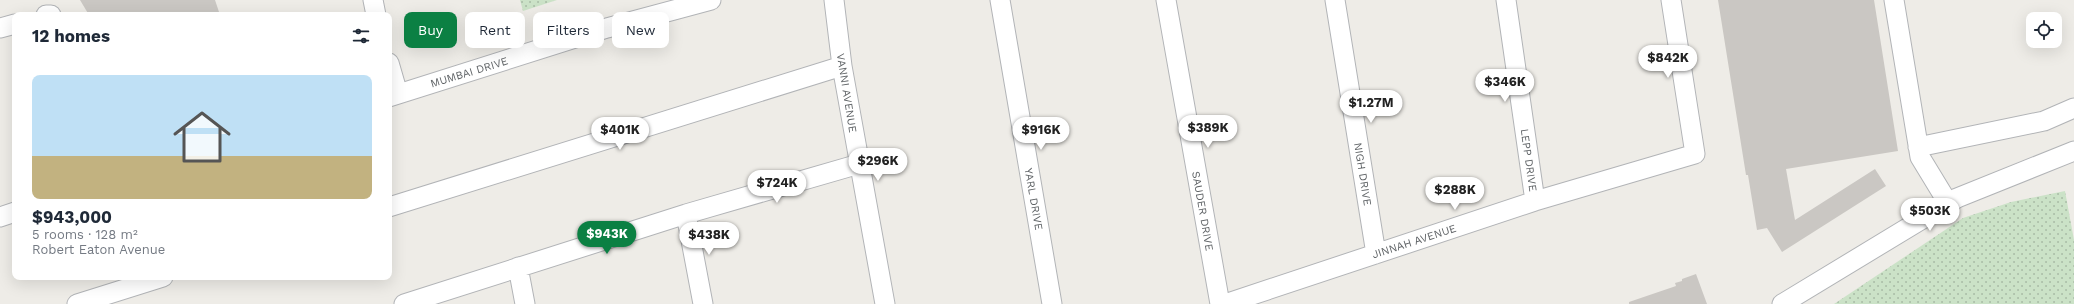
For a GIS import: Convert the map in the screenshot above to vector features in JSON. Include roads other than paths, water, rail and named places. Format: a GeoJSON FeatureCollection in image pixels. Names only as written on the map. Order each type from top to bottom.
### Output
{"type":"FeatureCollection","features":[{"type":"Feature","properties":{"kind":"street"},"geometry":{"type":"LineString","coordinates":[[373,0],[375,12]]}},
{"type":"Feature","properties":{"kind":"street","name":"MUMBAI DRIVE"},"geometry":{"type":"LineString","coordinates":[[393,96],[607,28],[711,0]]}},
{"type":"Feature","properties":{"kind":"street","name":"VANNI AVENUE"},"geometry":{"type":"LineString","coordinates":[[834,0],[842,66],[885,304]]}},
{"type":"Feature","properties":{"kind":"street","name":"SAUDER DRIVE"},"geometry":{"type":"LineString","coordinates":[[1166,0],[1220,304]]}},
{"type":"Feature","properties":{"kind":"street","name":"NIGH DRIVE"},"geometry":{"type":"LineString","coordinates":[[1335,0],[1376,254]]}},
{"type":"Feature","properties":{"kind":"street","name":"LEPP DRIVE"},"geometry":{"type":"LineString","coordinates":[[1506,0],[1536,201]]}},
{"type":"Feature","properties":{"kind":"street","name":"JINNAH AVENUE"},"geometry":{"type":"LineString","coordinates":[[1225,304],[1536,201],[1695,154],[1671,0]]}},
{"type":"Feature","properties":{"kind":"street"},"geometry":{"type":"LineString","coordinates":[[1894,0],[1920,157],[1948,203]]}},
{"type":"Feature","properties":{"kind":"street","name":"YARL DRIVE"},"geometry":{"type":"LineString","coordinates":[[1004,1],[1052,304]]}},
{"type":"Feature","properties":{"kind":"street"},"geometry":{"type":"LineString","coordinates":[[0,28],[12,25]]}},
{"type":"Feature","properties":{"kind":"street"},"geometry":{"type":"LineString","coordinates":[[392,206],[842,66]]}},
{"type":"Feature","properties":{"kind":"street"},"geometry":{"type":"LineString","coordinates":[[1918,147],[2044,121],[2074,108]]}},
{"type":"Feature","properties":{"kind":"street"},"geometry":{"type":"LineString","coordinates":[[1782,304],[1948,203],[2015,173],[2074,151]]}},
{"type":"Feature","properties":{"kind":"street"},"geometry":{"type":"LineString","coordinates":[[404,304],[686,214],[859,164]]}},
{"type":"Feature","properties":{"kind":"street"},"geometry":{"type":"LineString","coordinates":[[0,217],[12,213]]}},
{"type":"Feature","properties":{"kind":"street"},"geometry":{"type":"LineString","coordinates":[[686,214],[703,304]]}},
{"type":"Feature","properties":{"kind":"street"},"geometry":{"type":"LineString","coordinates":[[518,268],[525,304]]}},
{"type":"Feature","properties":{"kind":"street"},"geometry":{"type":"LineString","coordinates":[[76,304],[153,280]]}}]}
